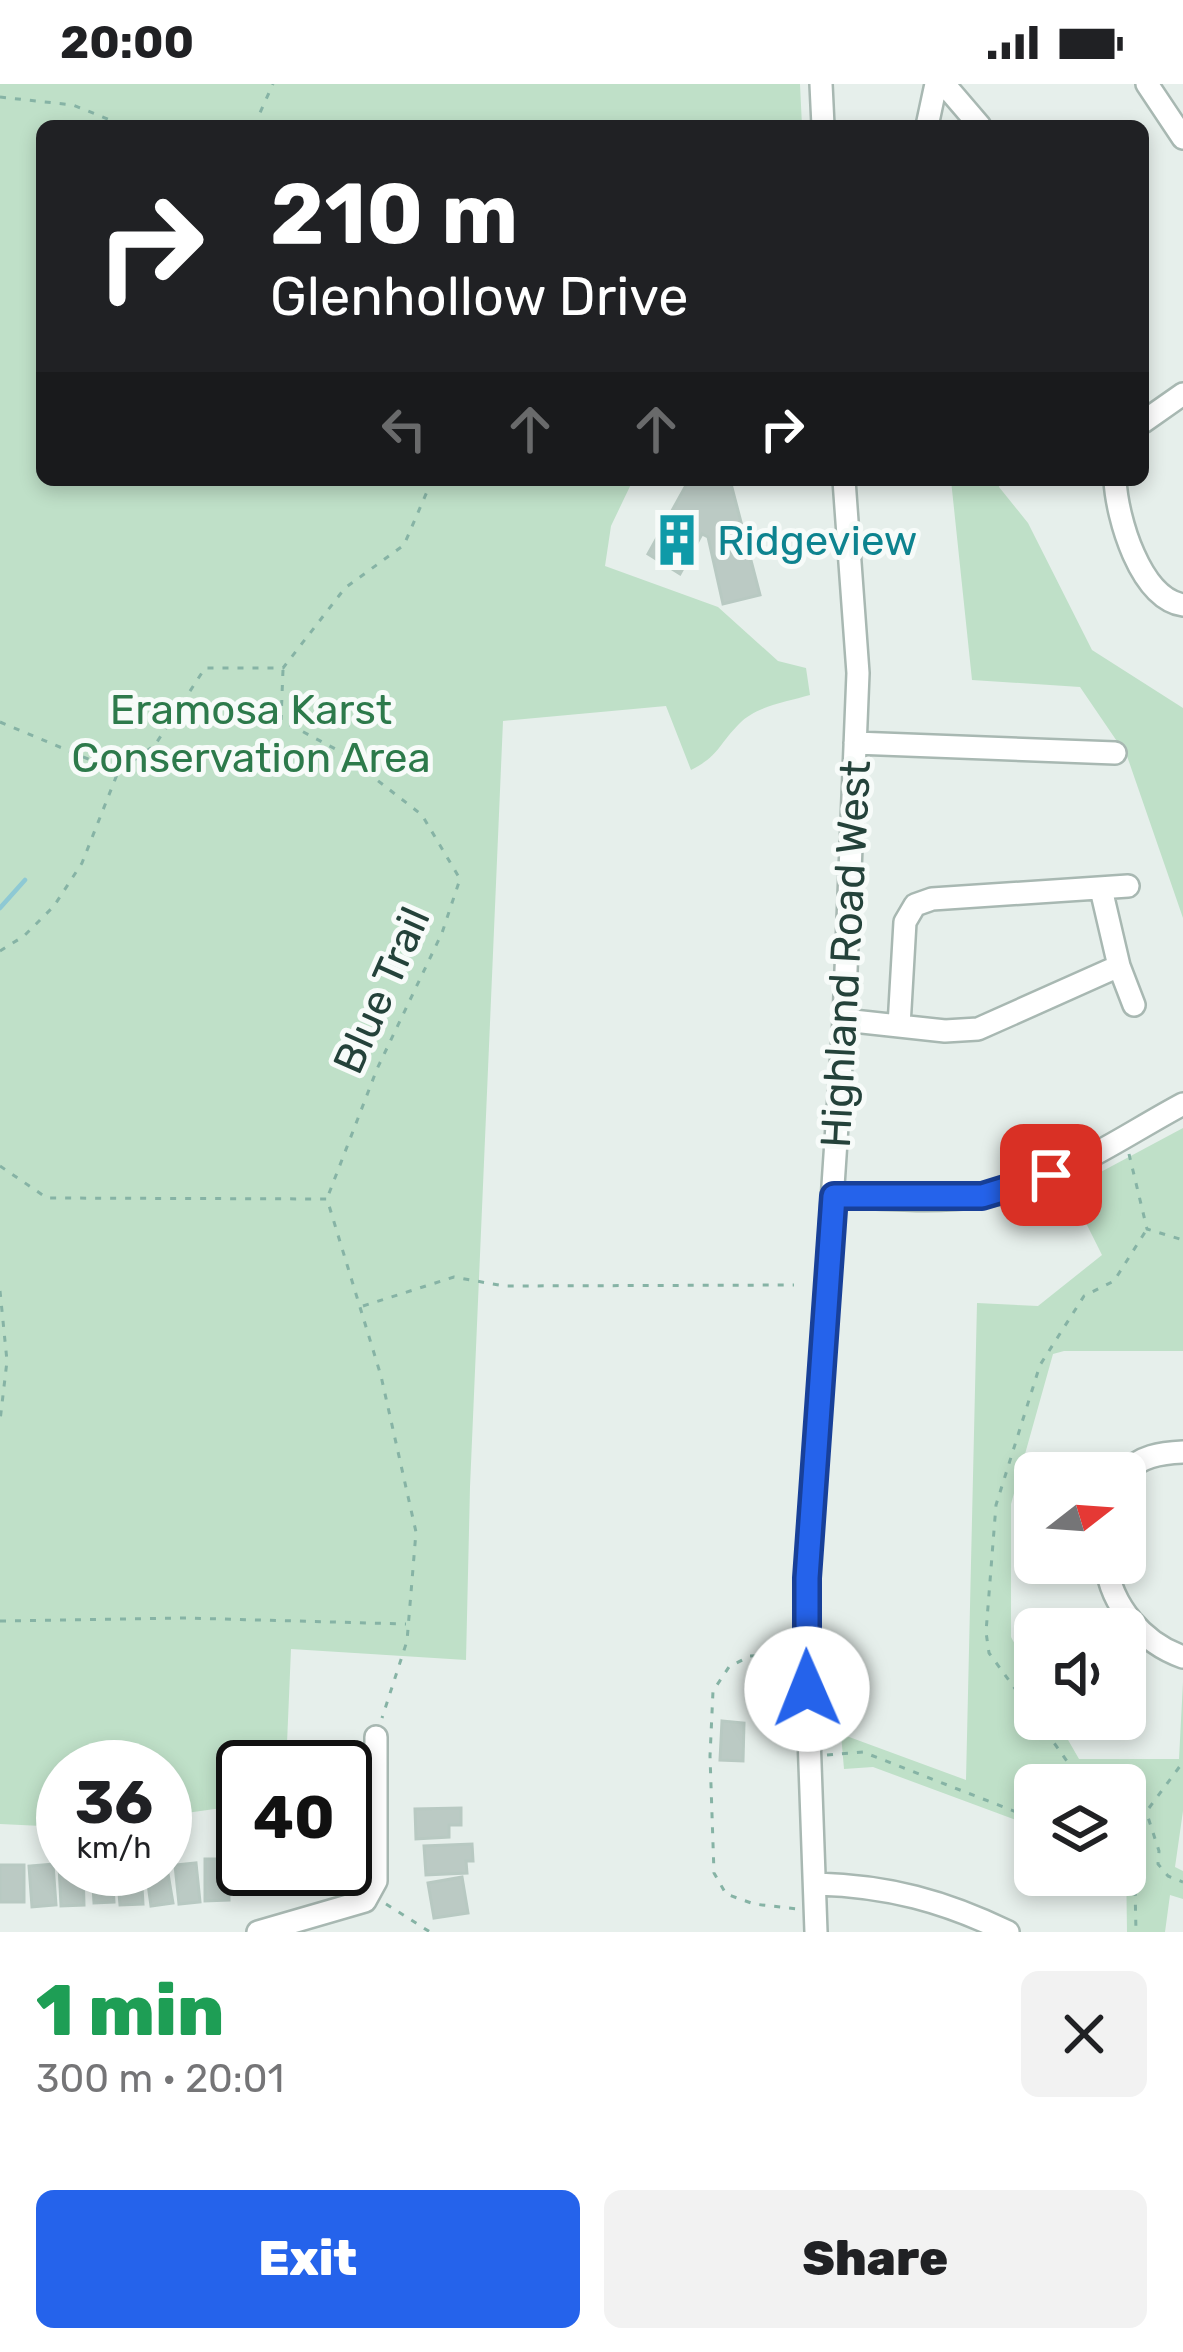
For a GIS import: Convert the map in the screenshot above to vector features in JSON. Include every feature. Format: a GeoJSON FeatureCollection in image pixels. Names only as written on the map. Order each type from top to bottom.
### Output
{"type":"FeatureCollection","features":[{"type":"Feature","properties":{"kind":"street"},"geometry":{"type":"LineString","coordinates":[[821,84],[823,120]]}},
{"type":"Feature","properties":{"kind":"street"},"geometry":{"type":"LineString","coordinates":[[930,120],[940,84]]}},
{"type":"Feature","properties":{"kind":"street"},"geometry":{"type":"LineString","coordinates":[[940,84],[974,120]]}},
{"type":"Feature","properties":{"kind":"street"},"geometry":{"type":"LineString","coordinates":[[1148,84],[1183,138]]}},
{"type":"Feature","properties":{"kind":"street"},"geometry":{"type":"LineString","coordinates":[[1149,418],[1183,394]]}},
{"type":"Feature","properties":{"kind":"street","name":"Highland Road West"},"geometry":{"type":"LineString","coordinates":[[816,1922],[807,1578],[844,1020],[858,673],[844,486]]}},
{"type":"Feature","properties":{"kind":"street"},"geometry":{"type":"LineString","coordinates":[[1117,486],[1137,563],[1151,586],[1171,603],[1183,604]]}},
{"type":"Feature","properties":{"kind":"street"},"geometry":{"type":"LineString","coordinates":[[855,743],[1115,753]]}},
{"type":"Feature","properties":{"kind":"street"},"geometry":{"type":"LineString","coordinates":[[899,1026],[905,922],[915,904],[1128,886]]}},
{"type":"Feature","properties":{"kind":"street"},"geometry":{"type":"LineString","coordinates":[[1101,889],[1119,966],[1134,1005]]}},
{"type":"Feature","properties":{"kind":"street"},"geometry":{"type":"LineString","coordinates":[[844,1020],[958,1032],[977,1029],[1119,966]]}},
{"type":"Feature","properties":{"kind":"street"},"geometry":{"type":"LineString","coordinates":[[834,1196],[982,1196],[1051,1175],[1183,1104]]}},
{"type":"Feature","properties":{"kind":"street"},"geometry":{"type":"LineString","coordinates":[[1146,1460],[1183,1452]]}},
{"type":"Feature","properties":{"kind":"street"},"geometry":{"type":"LineString","coordinates":[[1111,1584],[1131,1622],[1159,1648],[1183,1657]]}},
{"type":"Feature","properties":{"kind":"street"},"geometry":{"type":"LineString","coordinates":[[372,1888],[376,1881],[376,1737]]}},
{"type":"Feature","properties":{"kind":"street"},"geometry":{"type":"LineString","coordinates":[[817,1883],[901,1892],[1008,1932]]}},
{"type":"Feature","properties":{"kind":"street"},"geometry":{"type":"LineString","coordinates":[[258,1932],[365,1901],[368,1896]]}},
{"type":"Feature","properties":{"kind":"path"},"geometry":{"type":"LineString","coordinates":[[257,120],[273,84]]}},
{"type":"Feature","properties":{"kind":"path"},"geometry":{"type":"LineString","coordinates":[[0,97],[74,105],[110,120]]}},
{"type":"Feature","properties":{"kind":"path"},"geometry":{"type":"LineString","coordinates":[[0,951],[24,936],[54,906],[82,863],[118,772],[155,745],[206,668],[283,668],[345,588],[404,544],[428,486]]}},
{"type":"Feature","properties":{"kind":"path","name":"Blue Trail"},"geometry":{"type":"LineString","coordinates":[[283,668],[281,720],[341,752],[422,814],[460,878],[442,933],[377,1069],[327,1199]]}},
{"type":"Feature","properties":{"kind":"path"},"geometry":{"type":"LineString","coordinates":[[0,722],[118,772]]}},
{"type":"Feature","properties":{"kind":"path"},"geometry":{"type":"LineString","coordinates":[[1014,1687],[989,1653],[986,1632],[996,1505],[1040,1365],[1084,1296],[1114,1281],[1147,1229],[1125,1134]]}},
{"type":"Feature","properties":{"kind":"path"},"geometry":{"type":"LineString","coordinates":[[0,1166],[47,1198],[327,1199],[381,1376],[416,1532],[406,1641],[376,1737]]}},
{"type":"Feature","properties":{"kind":"path"},"geometry":{"type":"LineString","coordinates":[[1147,1229],[1183,1240]]}},
{"type":"Feature","properties":{"kind":"path"},"geometry":{"type":"LineString","coordinates":[[360,1307],[454,1277],[504,1286],[794,1285]]}},
{"type":"Feature","properties":{"kind":"path"},"geometry":{"type":"LineString","coordinates":[[0,1292],[8,1361],[0,1421]]}},
{"type":"Feature","properties":{"kind":"path"},"geometry":{"type":"LineString","coordinates":[[0,1621],[186,1618],[408,1624]]}},
{"type":"Feature","properties":{"kind":"path"},"geometry":{"type":"LineString","coordinates":[[806,1652],[750,1656],[729,1667],[713,1690],[714,1873],[726,1894],[816,1922]]}},
{"type":"Feature","properties":{"kind":"path"},"geometry":{"type":"LineString","coordinates":[[809,1756],[863,1752],[1014,1811]]}},
{"type":"Feature","properties":{"kind":"path"},"geometry":{"type":"LineString","coordinates":[[1183,1762],[1146,1811],[1159,1851],[1158,1864],[1168,1876],[1183,1882]]}},
{"type":"Feature","properties":{"kind":"path"},"geometry":{"type":"LineString","coordinates":[[372,1895],[430,1932]]}},
{"type":"Feature","properties":{"kind":"path"},"geometry":{"type":"LineString","coordinates":[[1135,1896],[1136,1932]]}},
{"type":"Feature","properties":{"kind":"green space","name":"Eramosa Karst Conservation Area"},"geometry":{"type":"Polygon","coordinates":[[[0,84],[800,84],[802,120],[36,120],[36,486],[630,486],[611,526],[605,566],[718,607],[778,661],[806,668],[810,695],[754,713],[713,755],[691,770],[666,706],[503,721],[466,1660],[291,1649],[287,1740],[216,1740],[216,1809],[192,1812],[192,1740],[36,1740],[36,1826],[0,1824],[0,84]]]}},
{"type":"Feature","properties":{"kind":"green space"},"geometry":{"type":"Polygon","coordinates":[[[952,486],[999,486],[1028,523],[1092,650],[1183,708],[1183,918],[1127,756],[1080,687],[972,680],[952,486]]]}},
{"type":"Feature","properties":{"kind":"green space"},"geometry":{"type":"Polygon","coordinates":[[[1183,1128],[1183,1351],[1053,1354],[1026,1452],[1014,1452],[1011,1504],[1014,1740],[1068,1740],[1079,1759],[1179,1759],[1183,1682],[1183,1811],[1175,1867],[1183,1871],[1183,1899],[1170,1895],[1165,1932],[1127,1932],[1127,1896],[1146,1896],[1146,1764],[1014,1764],[1014,1819],[873,1767],[844,1769],[841,1734],[966,1780],[977,1303],[1038,1306],[1102,1255],[1069,1189],[1183,1128]]]}},
{"type":"Feature","properties":{"kind":"building","name":"Ridgeview"},"geometry":{"type":"Polygon","coordinates":[[[686,486],[732,486],[760,595],[723,604],[708,537],[702,534],[680,574],[648,554],[686,486]]]}},
{"type":"Feature","properties":{"kind":"building"},"geometry":{"type":"Polygon","coordinates":[[[722,1721],[744,1723],[743,1761],[720,1760],[722,1721]]]}},
{"type":"Feature","properties":{"kind":"building"},"geometry":{"type":"Polygon","coordinates":[[[461,1808],[461,1825],[449,1825],[449,1837],[416,1839],[415,1809],[461,1808]]]}},
{"type":"Feature","properties":{"kind":"building"},"geometry":{"type":"Polygon","coordinates":[[[472,1844],[473,1861],[466,1861],[467,1873],[426,1875],[424,1846],[472,1844]]]}},
{"type":"Feature","properties":{"kind":"building"},"geometry":{"type":"Polygon","coordinates":[[[205,1859],[216,1859],[216,1896],[229,1896],[229,1900],[205,1901],[205,1859]]]}},
{"type":"Feature","properties":{"kind":"building"},"geometry":{"type":"Polygon","coordinates":[[[192,1863],[196,1863],[200,1902],[179,1904],[178,1896],[192,1896],[192,1863]]]}},
{"type":"Feature","properties":{"kind":"building"},"geometry":{"type":"Polygon","coordinates":[[[0,1865],[24,1865],[24,1902],[0,1902],[0,1865]]]}},
{"type":"Feature","properties":{"kind":"building"},"geometry":{"type":"Polygon","coordinates":[[[36,1865],[36,1896],[55,1896],[56,1905],[32,1907],[29,1866],[36,1865]]]}},
{"type":"Feature","properties":{"kind":"building"},"geometry":{"type":"Polygon","coordinates":[[[462,1877],[468,1913],[434,1918],[428,1883],[462,1877]]]}},
{"type":"Feature","properties":{"kind":"building"},"geometry":{"type":"Polygon","coordinates":[[[61,1896],[84,1896],[84,1905],[61,1906],[61,1896]]]}},
{"type":"Feature","properties":{"kind":"building"},"geometry":{"type":"Polygon","coordinates":[[[94,1896],[114,1896],[114,1902],[94,1903],[94,1896]]]}},
{"type":"Feature","properties":{"kind":"building"},"geometry":{"type":"Polygon","coordinates":[[[119,1896],[143,1896],[143,1904],[120,1905],[119,1896]]]}},
{"type":"Feature","properties":{"kind":"building"},"geometry":{"type":"Polygon","coordinates":[[[150,1896],[172,1896],[173,1903],[151,1906],[150,1896]]]}},
{"type":"Feature","properties":{"kind":"waterway"},"geometry":{"type":"LineString","coordinates":[[0,908],[25,880]]}},
{"type":"Feature","properties":{"kind":"place","name":"Ridgeview"},"geometry":{"type":"Point","coordinates":[677,540]}},
{"type":"Feature","properties":{"kind":"route"},"geometry":{"type":"LineString","coordinates":[[807,1689],[807,1578],[834,1196],[982,1196],[1051,1175]]}}]}
